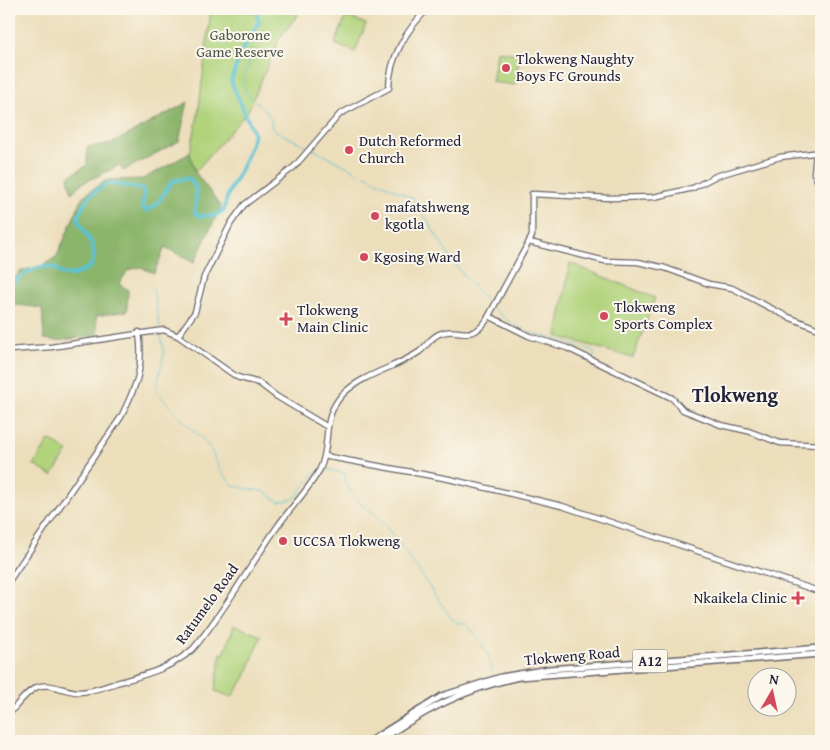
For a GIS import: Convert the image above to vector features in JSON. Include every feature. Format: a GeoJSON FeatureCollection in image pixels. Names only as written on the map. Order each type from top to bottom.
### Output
{"type":"FeatureCollection","features":[{"type":"Feature","properties":{"kind":"main road","name":"Tlokweng Road"},"geometry":{"type":"LineString","coordinates":[[370,741],[381,734],[386,725],[401,720],[442,696],[501,676],[530,671],[617,664],[632,658],[651,661],[821,648]]}},
{"type":"Feature","properties":{"kind":"main road","name":"Tlokweng Road"},"geometry":{"type":"LineString","coordinates":[[379,741],[446,700],[476,688],[519,678],[821,654]]}},
{"type":"Feature","properties":{"kind":"street"},"geometry":{"type":"LineString","coordinates":[[178,336],[195,312],[204,277],[236,214],[253,197],[294,167],[340,114],[389,88],[393,68],[404,38],[417,18],[428,9]]}},
{"type":"Feature","properties":{"kind":"street"},"geometry":{"type":"LineString","coordinates":[[821,152],[816,154],[814,173],[821,188]]}},
{"type":"Feature","properties":{"kind":"street","name":"Ratumelo Road"},"geometry":{"type":"LineString","coordinates":[[9,714],[29,692],[40,686],[50,685],[78,692],[158,671],[183,657],[201,640],[278,526],[318,472],[324,456],[328,419],[342,395],[354,386],[420,351],[440,334],[476,332],[490,316],[529,242],[533,228],[532,194],[610,198],[654,196],[693,188],[716,176],[780,156],[816,154]]}},
{"type":"Feature","properties":{"kind":"street"},"geometry":{"type":"LineString","coordinates":[[529,242],[605,261],[638,262],[665,268],[709,284],[732,288],[786,316],[821,330]]}},
{"type":"Feature","properties":{"kind":"street"},"geometry":{"type":"LineString","coordinates":[[490,316],[528,336],[567,348],[672,398],[682,410],[721,426],[748,431],[780,443],[821,445]]}},
{"type":"Feature","properties":{"kind":"street"},"geometry":{"type":"LineString","coordinates":[[9,350],[51,347],[161,329],[178,336],[233,374],[259,383],[276,396],[326,426]]}},
{"type":"Feature","properties":{"kind":"street"},"geometry":{"type":"LineString","coordinates":[[9,581],[121,416],[136,387],[141,371],[142,354],[139,332]]}},
{"type":"Feature","properties":{"kind":"street"},"geometry":{"type":"LineString","coordinates":[[320,422],[328,419]]}},
{"type":"Feature","properties":{"kind":"street"},"geometry":{"type":"LineString","coordinates":[[324,456],[449,479],[562,506],[821,592]]}},
{"type":"Feature","properties":{"kind":"green space","name":"Gaborone Game Reserve"},"geometry":{"type":"Polygon","coordinates":[[[211,9],[302,9],[279,39],[248,111],[195,172],[189,157],[198,115],[211,9]]]}},
{"type":"Feature","properties":{"kind":"green space"},"geometry":{"type":"Polygon","coordinates":[[[346,16],[366,24],[355,52],[335,44],[346,16]]]}},
{"type":"Feature","properties":{"kind":"green space","name":"Tlokweng Naughty Boys FC Grounds"},"geometry":{"type":"Polygon","coordinates":[[[497,51],[520,54],[515,85],[492,82],[497,51]]]}},
{"type":"Feature","properties":{"kind":"green space"},"geometry":{"type":"Polygon","coordinates":[[[188,102],[179,141],[123,171],[120,165],[81,184],[72,193],[68,177],[87,165],[87,147],[113,143],[188,102]]]}},
{"type":"Feature","properties":{"kind":"green space"},"geometry":{"type":"Polygon","coordinates":[[[190,153],[195,172],[221,206],[194,263],[165,247],[154,273],[140,267],[128,270],[119,284],[128,290],[127,311],[96,316],[98,335],[57,341],[44,339],[42,308],[9,304],[9,283],[21,271],[44,265],[57,256],[83,196],[107,180],[143,179],[190,153]]]}},
{"type":"Feature","properties":{"kind":"green space","name":"Tlokweng Sports Complex"},"geometry":{"type":"Polygon","coordinates":[[[570,263],[655,298],[633,358],[557,336],[570,263]]]}},
{"type":"Feature","properties":{"kind":"green space"},"geometry":{"type":"Polygon","coordinates":[[[49,440],[68,451],[52,476],[34,465],[49,440]]]}},
{"type":"Feature","properties":{"kind":"green space"},"geometry":{"type":"Polygon","coordinates":[[[234,625],[262,636],[245,677],[232,697],[215,691],[221,653],[224,654],[234,625]]]}},
{"type":"Feature","properties":{"kind":"waterway"},"geometry":{"type":"LineString","coordinates":[[9,286],[28,272],[39,267],[52,267],[61,273],[73,275],[91,266],[94,253],[93,248],[78,220],[88,197],[109,183],[143,189],[142,208],[147,211],[157,204],[172,181],[189,178],[196,191],[195,213],[199,216],[216,215],[224,210],[229,193],[246,159],[254,134],[231,81],[241,52],[259,22],[255,9]]}},
{"type":"Feature","properties":{"kind":"waterway"},"geometry":{"type":"LineString","coordinates":[[249,38],[251,52],[244,77],[244,87],[247,93],[265,110],[271,121],[272,129],[308,147]]}},
{"type":"Feature","properties":{"kind":"waterway"},"geometry":{"type":"LineString","coordinates":[[313,149],[361,174]]}},
{"type":"Feature","properties":{"kind":"waterway"},"geometry":{"type":"LineString","coordinates":[[365,175],[414,199],[452,261],[491,307]]}},
{"type":"Feature","properties":{"kind":"waterway"},"geometry":{"type":"LineString","coordinates":[[153,289],[160,328]]}},
{"type":"Feature","properties":{"kind":"waterway"},"geometry":{"type":"LineString","coordinates":[[494,309],[520,328],[550,338]]}},
{"type":"Feature","properties":{"kind":"waterway"},"geometry":{"type":"LineString","coordinates":[[157,385],[164,353],[160,332]]}},
{"type":"Feature","properties":{"kind":"waterway"},"geometry":{"type":"LineString","coordinates":[[553,339],[591,350],[595,352],[593,359]]}},
{"type":"Feature","properties":{"kind":"waterway"},"geometry":{"type":"LineString","coordinates":[[155,389],[178,415]]}},
{"type":"Feature","properties":{"kind":"waterway"},"geometry":{"type":"LineString","coordinates":[[179,417],[204,440],[212,452],[220,471],[234,486],[265,492],[279,502],[294,499],[316,471]]}},
{"type":"Feature","properties":{"kind":"waterway"},"geometry":{"type":"LineString","coordinates":[[320,472],[330,470],[346,474],[345,482],[357,501],[376,515],[397,540],[451,618],[459,624],[465,623],[479,639],[486,651],[492,671]]}},
{"type":"Feature","properties":{"kind":"place","name":"Tlokweng Naughty Boys FC Grounds"},"geometry":{"type":"Point","coordinates":[506,68]}},
{"type":"Feature","properties":{"kind":"place","name":"Dutch Reformed Church"},"geometry":{"type":"Point","coordinates":[349,150]}},
{"type":"Feature","properties":{"kind":"place","name":"mafatshweng kgotla"},"geometry":{"type":"Point","coordinates":[375,216]}},
{"type":"Feature","properties":{"kind":"place","name":"Kgosing Ward"},"geometry":{"type":"Point","coordinates":[364,257]}},
{"type":"Feature","properties":{"kind":"place","name":"Tlokweng Sports Complex"},"geometry":{"type":"Point","coordinates":[604,316]}},
{"type":"Feature","properties":{"kind":"place","name":"Tlokweng Main Clinic"},"geometry":{"type":"Point","coordinates":[286,319]}},
{"type":"Feature","properties":{"kind":"place","name":"UCCSA Tlokweng"},"geometry":{"type":"Point","coordinates":[283,541]}},
{"type":"Feature","properties":{"kind":"place","name":"Nkaikela Clinic"},"geometry":{"type":"Point","coordinates":[798,598]}},
{"type":"Feature","properties":{"kind":"district","name":"Tlokweng"},"geometry":{"type":"Point","coordinates":[735,395]}}]}
